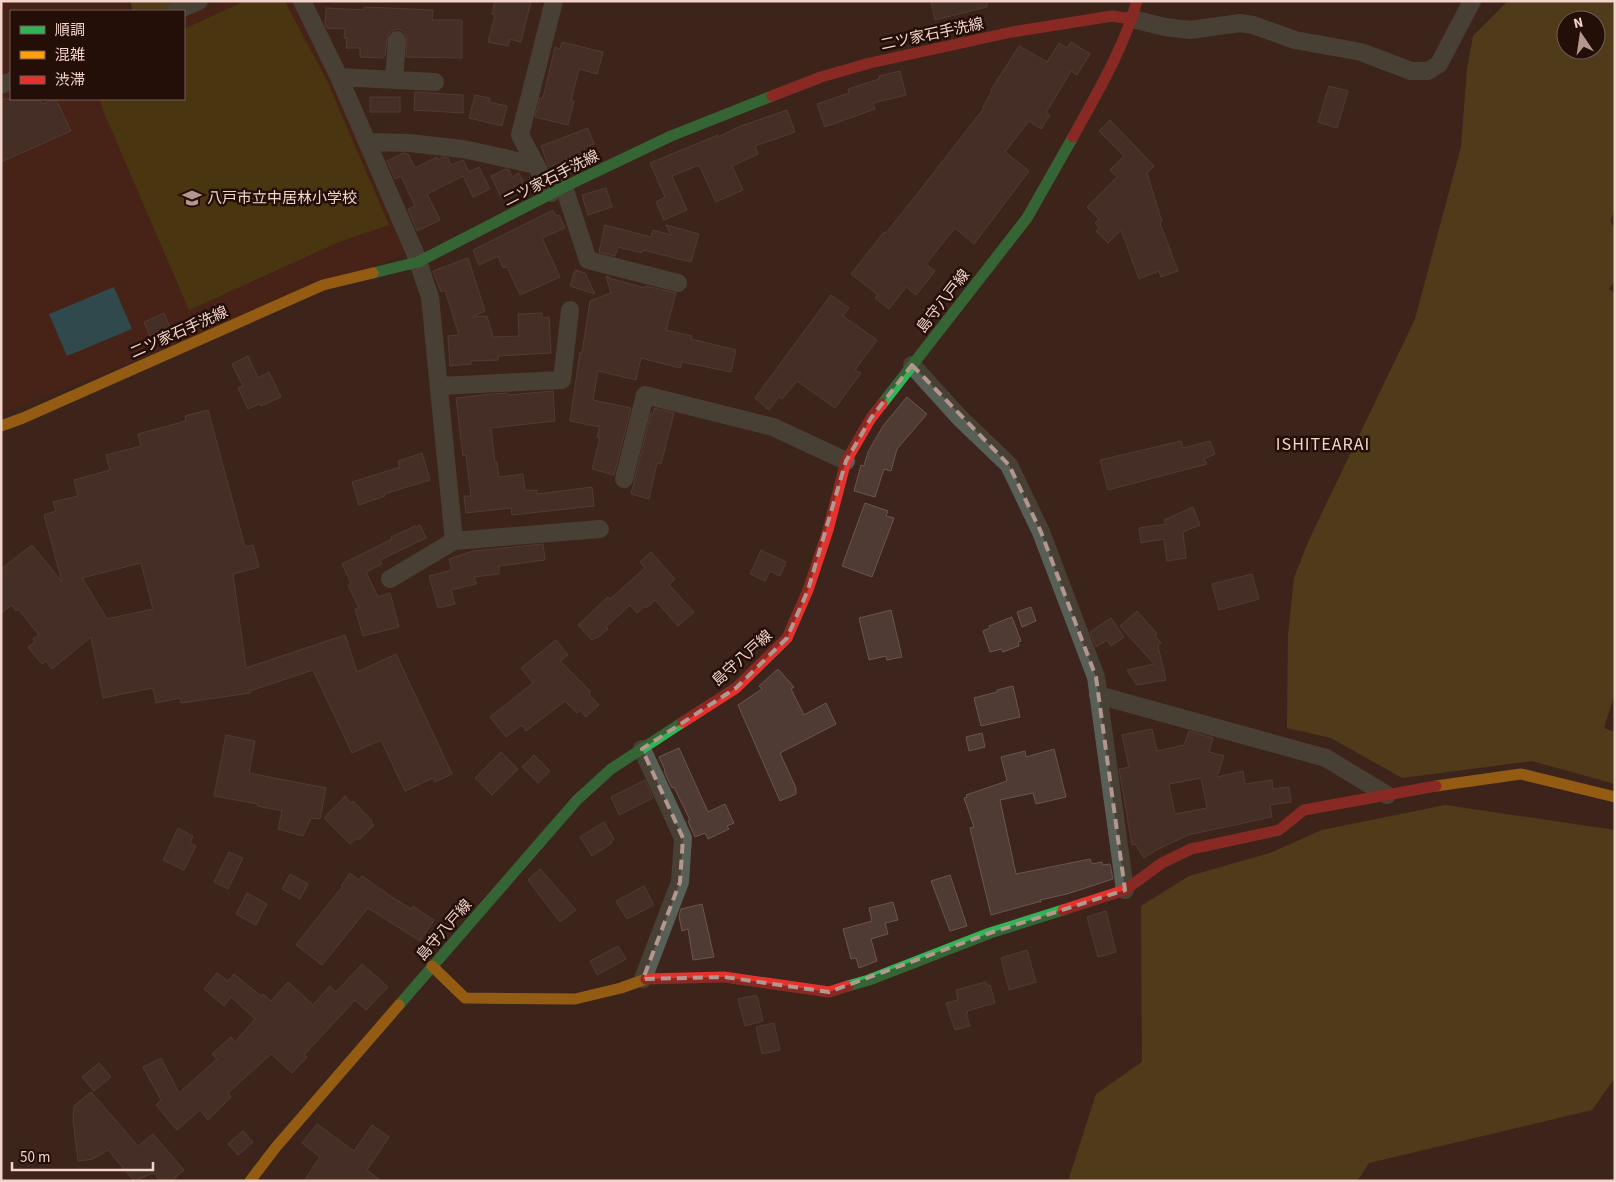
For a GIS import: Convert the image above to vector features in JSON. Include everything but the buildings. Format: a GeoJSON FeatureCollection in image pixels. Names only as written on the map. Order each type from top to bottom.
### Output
{"type":"FeatureCollection","features":[{"type":"Feature","properties":{"kind":"street"},"geometry":{"type":"LineString","coordinates":[[178,10],[199,1]]}},
{"type":"Feature","properties":{"kind":"street"},"geometry":{"type":"LineString","coordinates":[[302,1],[339,77],[418,262],[430,297],[454,541]]}},
{"type":"Feature","properties":{"kind":"street"},"geometry":{"type":"LineString","coordinates":[[554,1],[520,135],[536,165],[558,190],[588,260],[678,283]]}},
{"type":"Feature","properties":{"kind":"street","name":"島守八戸線"},"geometry":{"type":"LineString","coordinates":[[250,1181],[432,966],[577,800],[611,769],[736,688],[787,638],[808,590],[828,530],[846,462],[871,418],[1027,218],[1117,56],[1137,1]]}},
{"type":"Feature","properties":{"kind":"street"},"geometry":{"type":"LineString","coordinates":[[1132,19],[1164,27],[1190,30],[1240,23],[1253,25],[1295,40],[1361,52],[1411,71],[1428,71],[1439,64],[1472,1]]}},
{"type":"Feature","properties":{"kind":"street","name":"二ツ家石手洗線"},"geometry":{"type":"LineString","coordinates":[[1,426],[323,285],[418,262],[558,190],[671,136],[821,77],[870,63],[1012,32],[1112,16],[1132,19]]}},
{"type":"Feature","properties":{"kind":"street"},"geometry":{"type":"LineString","coordinates":[[394,80],[397,40]]}},
{"type":"Feature","properties":{"kind":"street"},"geometry":{"type":"LineString","coordinates":[[339,77],[435,82]]}},
{"type":"Feature","properties":{"kind":"street"},"geometry":{"type":"LineString","coordinates":[[367,142],[409,142],[463,149],[536,165]]}},
{"type":"Feature","properties":{"kind":"street"},"geometry":{"type":"LineString","coordinates":[[439,386],[562,380],[570,310]]}},
{"type":"Feature","properties":{"kind":"street"},"geometry":{"type":"LineString","coordinates":[[912,365],[960,418],[1009,465],[1041,532],[1096,677],[1125,890]]}},
{"type":"Feature","properties":{"kind":"street"},"geometry":{"type":"LineString","coordinates":[[624,479],[645,395],[772,426],[846,462]]}},
{"type":"Feature","properties":{"kind":"street"},"geometry":{"type":"LineString","coordinates":[[390,579],[454,541],[600,529]]}},
{"type":"Feature","properties":{"kind":"street"},"geometry":{"type":"LineString","coordinates":[[1098,695],[1326,758],[1387,795]]}},
{"type":"Feature","properties":{"kind":"street"},"geometry":{"type":"LineString","coordinates":[[642,749],[683,838],[680,882],[643,979]]}},
{"type":"Feature","properties":{"kind":"street"},"geometry":{"type":"LineString","coordinates":[[432,966],[465,998],[575,999],[621,988],[643,979],[724,977],[829,992],[869,980],[990,933],[1125,890],[1162,864],[1191,849],[1279,830],[1304,810],[1521,774],[1615,797]]}},
{"type":"Feature","properties":{"kind":"highlighted area"},"geometry":{"type":"Polygon","coordinates":[[[912,365],[1009,465],[1041,532],[1096,677],[1125,890],[990,933],[829,992],[724,977],[643,979],[680,882],[683,838],[642,749],[736,688],[787,638],[808,590],[846,461],[871,418],[912,365]]]}},
{"type":"Feature","properties":{"kind":"shaded area"},"geometry":{"type":"Polygon","coordinates":[[[1,1],[127,1],[127,10],[10,10],[10,74],[1,78],[1,1]]]}},
{"type":"Feature","properties":{"kind":"shaded area"},"geometry":{"type":"Polygon","coordinates":[[[131,1],[185,1],[165,10],[132,10],[131,1]]]}},
{"type":"Feature","properties":{"kind":"shaded area","name":"八戸市立中居林小学校"},"geometry":{"type":"Polygon","coordinates":[[[222,1],[293,1],[331,76],[361,142],[405,254],[1,414],[1,92],[10,88],[10,100],[185,100],[185,17],[222,1]]]}},
{"type":"Feature","properties":{"kind":"shaded area"},"geometry":{"type":"Polygon","coordinates":[[[245,1],[285,2],[327,81],[389,225],[339,242],[189,310],[100,100],[185,100],[185,29],[245,1]]]}},
{"type":"Feature","properties":{"kind":"shaded area"},"geometry":{"type":"Polygon","coordinates":[[[1508,1],[1615,1],[1615,210],[1610,221],[1615,229],[1615,281],[1609,289],[1615,293],[1615,693],[1604,728],[1615,732],[1615,784],[1532,761],[1402,778],[1331,738],[1287,728],[1288,635],[1294,578],[1308,542],[1415,319],[1461,147],[1467,69],[1473,36],[1508,1]]]}},
{"type":"Feature","properties":{"kind":"shaded area"},"geometry":{"type":"Polygon","coordinates":[[[1445,805],[1615,830],[1615,1078],[1592,1110],[1369,1163],[1357,1181],[1068,1181],[1096,1094],[1142,1062],[1141,906],[1189,876],[1270,853],[1322,830],[1445,805]]]}},
{"type":"Feature","properties":{"kind":"water"},"geometry":{"type":"Polygon","coordinates":[[[114,287],[132,329],[67,356],[49,314],[114,287]]]}},
{"type":"Feature","properties":{"kind":"traffic: fast"},"geometry":{"type":"LineString","coordinates":[[373,273],[418,262],[564,187],[671,136],[772,96]]}},
{"type":"Feature","properties":{"kind":"traffic: fast"},"geometry":{"type":"LineString","coordinates":[[882,404],[1027,218],[1073,137]]}},
{"type":"Feature","properties":{"kind":"traffic: fast"},"geometry":{"type":"LineString","coordinates":[[399,1005],[577,800],[611,769],[683,722]]}},
{"type":"Feature","properties":{"kind":"traffic: fast"},"geometry":{"type":"LineString","coordinates":[[848,986],[869,980],[990,933],[1063,910]]}},
{"type":"Feature","properties":{"kind":"traffic: slow"},"geometry":{"type":"LineString","coordinates":[[1,426],[323,285],[373,273]]}},
{"type":"Feature","properties":{"kind":"traffic: slow"},"geometry":{"type":"LineString","coordinates":[[1436,786],[1521,774],[1615,797]]}},
{"type":"Feature","properties":{"kind":"traffic: slow"},"geometry":{"type":"LineString","coordinates":[[432,966],[465,998],[575,999],[621,988],[646,979]]}},
{"type":"Feature","properties":{"kind":"traffic: slow"},"geometry":{"type":"LineString","coordinates":[[250,1181],[276,1147],[399,1005]]}},
{"type":"Feature","properties":{"kind":"traffic: jam"},"geometry":{"type":"LineString","coordinates":[[1073,137],[1117,54],[1137,1]]}},
{"type":"Feature","properties":{"kind":"traffic: jam"},"geometry":{"type":"LineString","coordinates":[[772,96],[821,77],[870,63],[1012,32],[1112,16],[1132,19]]}},
{"type":"Feature","properties":{"kind":"traffic: jam"},"geometry":{"type":"LineString","coordinates":[[683,722],[736,688],[787,638],[808,590],[828,530],[846,461],[871,418],[882,404]]}},
{"type":"Feature","properties":{"kind":"traffic: jam"},"geometry":{"type":"LineString","coordinates":[[1063,910],[1125,890],[1162,863],[1191,849],[1279,830],[1304,810],[1436,786]]}},
{"type":"Feature","properties":{"kind":"traffic: jam"},"geometry":{"type":"LineString","coordinates":[[646,979],[724,977],[829,992],[848,986]]}},
{"type":"Feature","properties":{"kind":"place","name":"八戸市立中居林小学校"},"geometry":{"type":"Point","coordinates":[192,198]}},
{"type":"Feature","properties":{"kind":"district","name":"ISHITEARAI"},"geometry":{"type":"Point","coordinates":[1323,444]}}]}
